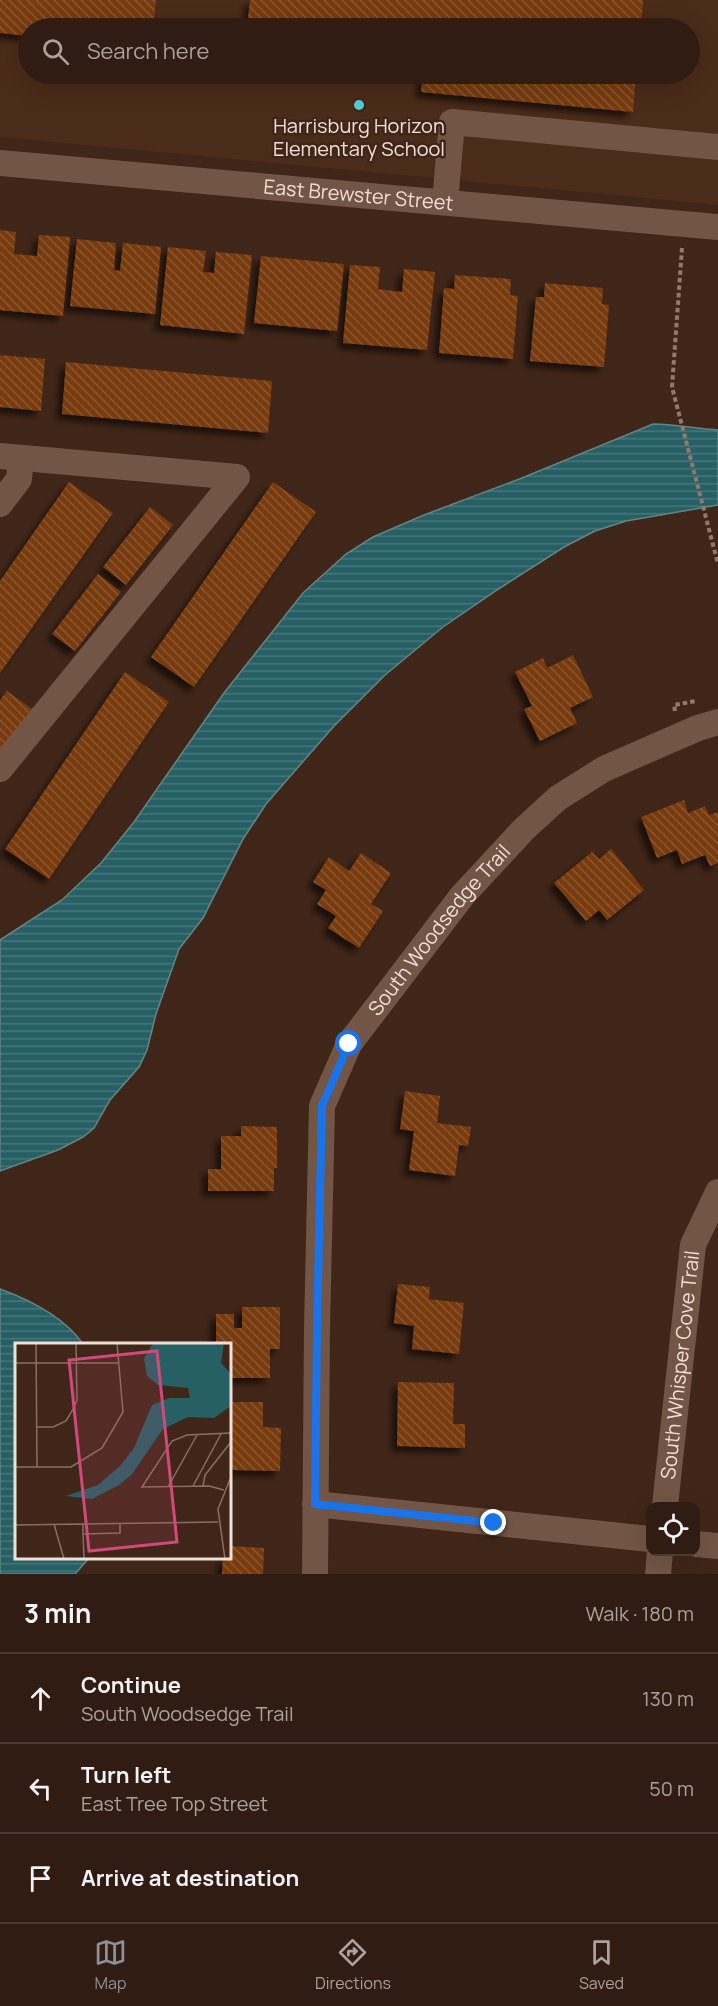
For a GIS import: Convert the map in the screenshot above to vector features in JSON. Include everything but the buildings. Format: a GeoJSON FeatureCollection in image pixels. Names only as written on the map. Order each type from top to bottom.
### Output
{"type":"FeatureCollection","features":[{"type":"Feature","properties":{"kind":"street"},"geometry":{"type":"LineString","coordinates":[[445,202],[452,122],[718,147]]}},
{"type":"Feature","properties":{"kind":"street","name":"East Brewster Street"},"geometry":{"type":"LineString","coordinates":[[0,164],[718,227]]}},
{"type":"Feature","properties":{"kind":"street"},"geometry":{"type":"LineString","coordinates":[[0,504],[18,479],[11,457],[237,477],[0,769]]}},
{"type":"Feature","properties":{"kind":"street","name":"South Woodsedge Trail"},"geometry":{"type":"LineString","coordinates":[[315,1574],[322,1106],[349,1044],[462,896],[524,829],[558,798],[604,769],[698,728],[718,722]]}},
{"type":"Feature","properties":{"kind":"street","name":"South Whisper Cove Trail"},"geometry":{"type":"LineString","coordinates":[[665,1502],[693,1245],[718,1192]]}},
{"type":"Feature","properties":{"kind":"street"},"geometry":{"type":"LineString","coordinates":[[315,1504],[646,1538]]}},
{"type":"Feature","properties":{"kind":"street"},"geometry":{"type":"LineString","coordinates":[[700,1544],[718,1546]]}},
{"type":"Feature","properties":{"kind":"street"},"geometry":{"type":"LineString","coordinates":[[658,1574],[660,1556]]}},
{"type":"Feature","properties":{"kind":"path"},"geometry":{"type":"LineString","coordinates":[[684,224],[672,387],[718,564]]}},
{"type":"Feature","properties":{"kind":"shaded area","name":"Harrisburg Horizon Elementary School"},"geometry":{"type":"Polygon","coordinates":[[[0,0],[718,0],[718,205],[0,137],[0,0]]]}},
{"type":"Feature","properties":{"kind":"water"},"geometry":{"type":"Polygon","coordinates":[[[653,424],[718,430],[718,505],[626,521],[595,531],[564,547],[443,627],[385,675],[334,726],[266,804],[243,839],[203,918],[179,949],[156,1014],[147,1050],[139,1067],[110,1100],[94,1128],[83,1137],[58,1150],[0,1171],[0,940],[62,900],[101,863],[134,822],[224,693],[303,593],[346,554],[373,537],[653,424]]]}},
{"type":"Feature","properties":{"kind":"water"},"geometry":{"type":"Polygon","coordinates":[[[0,1289],[46,1310],[75,1334],[82,1343],[15,1343],[15,1559],[88,1559],[75,1574],[0,1574],[0,1289]]]}},
{"type":"Feature","properties":{"kind":"place","name":"Harrisburg Horizon Elementary School"},"geometry":{"type":"Point","coordinates":[359,105]}},
{"type":"Feature","properties":{"kind":"route"},"geometry":{"type":"LineString","coordinates":[[349,1044],[322,1106],[315,1504],[494,1523]]}}]}
